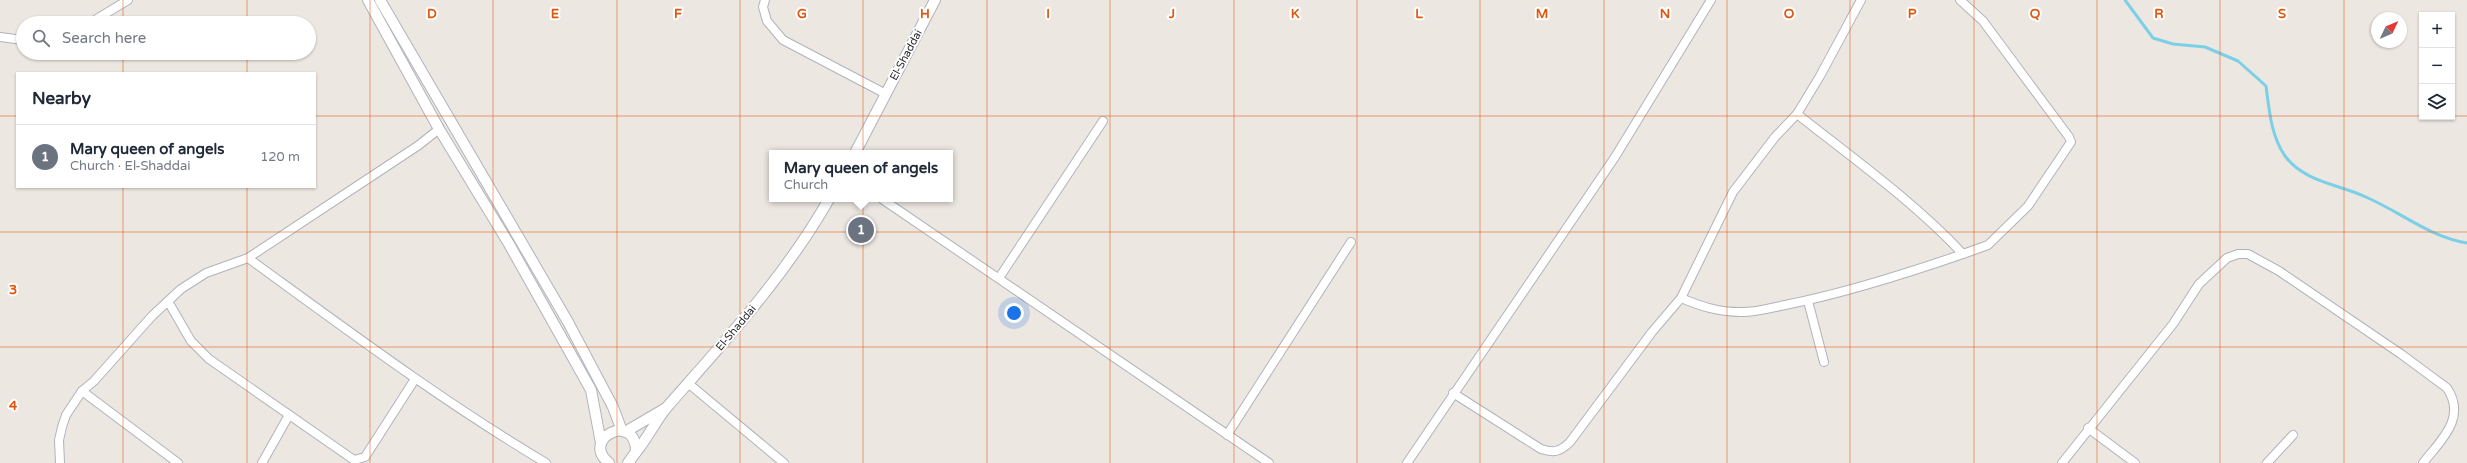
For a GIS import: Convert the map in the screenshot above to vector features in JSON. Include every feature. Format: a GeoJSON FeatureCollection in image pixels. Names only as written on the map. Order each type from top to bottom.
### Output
{"type":"FeatureCollection","features":[{"type":"Feature","properties":{"kind":"street"},"geometry":{"type":"LineString","coordinates":[[102,16],[128,0]]}},
{"type":"Feature","properties":{"kind":"street"},"geometry":{"type":"LineString","coordinates":[[368,0],[439,129],[509,244],[591,390],[605,461]]}},
{"type":"Feature","properties":{"kind":"street"},"geometry":{"type":"LineString","coordinates":[[380,0],[568,322],[613,407],[623,431],[634,440],[636,452]]}},
{"type":"Feature","properties":{"kind":"street"},"geometry":{"type":"LineString","coordinates":[[765,0],[764,8],[767,21],[783,40],[886,94]]}},
{"type":"Feature","properties":{"kind":"street","name":"El-Shaddai"},"geometry":{"type":"LineString","coordinates":[[857,150],[936,0]]}},
{"type":"Feature","properties":{"kind":"street"},"geometry":{"type":"LineString","coordinates":[[1407,463],[1453,393],[1615,157],[1710,0]]}},
{"type":"Feature","properties":{"kind":"street"},"geometry":{"type":"LineString","coordinates":[[1453,393],[1541,449],[1553,452],[1562,450],[1592,416],[1642,346],[1681,298],[1733,192],[1756,160],[1797,114],[1820,76],[1861,0]]}},
{"type":"Feature","properties":{"kind":"street"},"geometry":{"type":"LineString","coordinates":[[1681,298],[1705,308],[1740,312],[1808,300],[1898,276],[1988,245],[2014,221],[2028,206],[2071,142],[2069,137],[1983,21],[1960,0]]}},
{"type":"Feature","properties":{"kind":"street"},"geometry":{"type":"LineString","coordinates":[[0,37],[16,39]]}},
{"type":"Feature","properties":{"kind":"street"},"geometry":{"type":"LineString","coordinates":[[1797,114],[1932,221],[1963,254]]}},
{"type":"Feature","properties":{"kind":"street"},"geometry":{"type":"LineString","coordinates":[[1000,278],[1103,121]]}},
{"type":"Feature","properties":{"kind":"street"},"geometry":{"type":"LineString","coordinates":[[60,463],[59,440],[66,415],[82,391],[152,316],[169,303],[193,280],[206,273],[248,258],[419,145],[439,129]]}},
{"type":"Feature","properties":{"kind":"street","name":"El-Shaddai"},"geometry":{"type":"LineString","coordinates":[[628,463],[647,439],[666,408],[689,384],[759,300],[801,245],[827,202]]}},
{"type":"Feature","properties":{"kind":"street"},"geometry":{"type":"LineString","coordinates":[[886,202],[1000,278],[1269,463]]}},
{"type":"Feature","properties":{"kind":"street"},"geometry":{"type":"LineString","coordinates":[[509,244],[519,238]]}},
{"type":"Feature","properties":{"kind":"street"},"geometry":{"type":"LineString","coordinates":[[1227,435],[1351,242]]}},
{"type":"Feature","properties":{"kind":"street"},"geometry":{"type":"LineString","coordinates":[[2062,463],[2088,428],[2104,411],[2173,324],[2204,279],[2227,258],[2248,254],[2279,271],[2331,306],[2401,354],[2447,388],[2452,395],[2456,416],[2451,426],[2423,463]]}},
{"type":"Feature","properties":{"kind":"street"},"geometry":{"type":"LineString","coordinates":[[248,258],[415,380],[480,424],[546,463]]}},
{"type":"Feature","properties":{"kind":"street"},"geometry":{"type":"LineString","coordinates":[[1808,300],[1824,362]]}},
{"type":"Feature","properties":{"kind":"street"},"geometry":{"type":"LineString","coordinates":[[169,303],[191,341],[209,359],[354,460],[361,460],[365,457],[415,380]]}},
{"type":"Feature","properties":{"kind":"street"},"geometry":{"type":"LineString","coordinates":[[689,384],[784,463]]}},
{"type":"Feature","properties":{"kind":"street"},"geometry":{"type":"LineString","coordinates":[[82,391],[178,463]]}},
{"type":"Feature","properties":{"kind":"street"},"geometry":{"type":"LineString","coordinates":[[601,443],[607,434],[623,431],[666,408]]}},
{"type":"Feature","properties":{"kind":"street"},"geometry":{"type":"LineString","coordinates":[[262,463],[289,415]]}},
{"type":"Feature","properties":{"kind":"street"},"geometry":{"type":"LineString","coordinates":[[2088,428],[2135,463]]}},
{"type":"Feature","properties":{"kind":"street"},"geometry":{"type":"LineString","coordinates":[[2267,463],[2293,435]]}},
{"type":"Feature","properties":{"kind":"waterway"},"geometry":{"type":"LineString","coordinates":[[2125,0],[2153,38],[2173,44],[2205,47],[2238,61],[2266,86],[2271,122],[2280,148],[2293,165],[2302,172],[2324,182],[2368,198],[2441,236],[2467,243]]}},
{"type":"Feature","properties":{"kind":"place","name":"Mary queen of angels"},"geometry":{"type":"Point","coordinates":[861,230]}}]}
